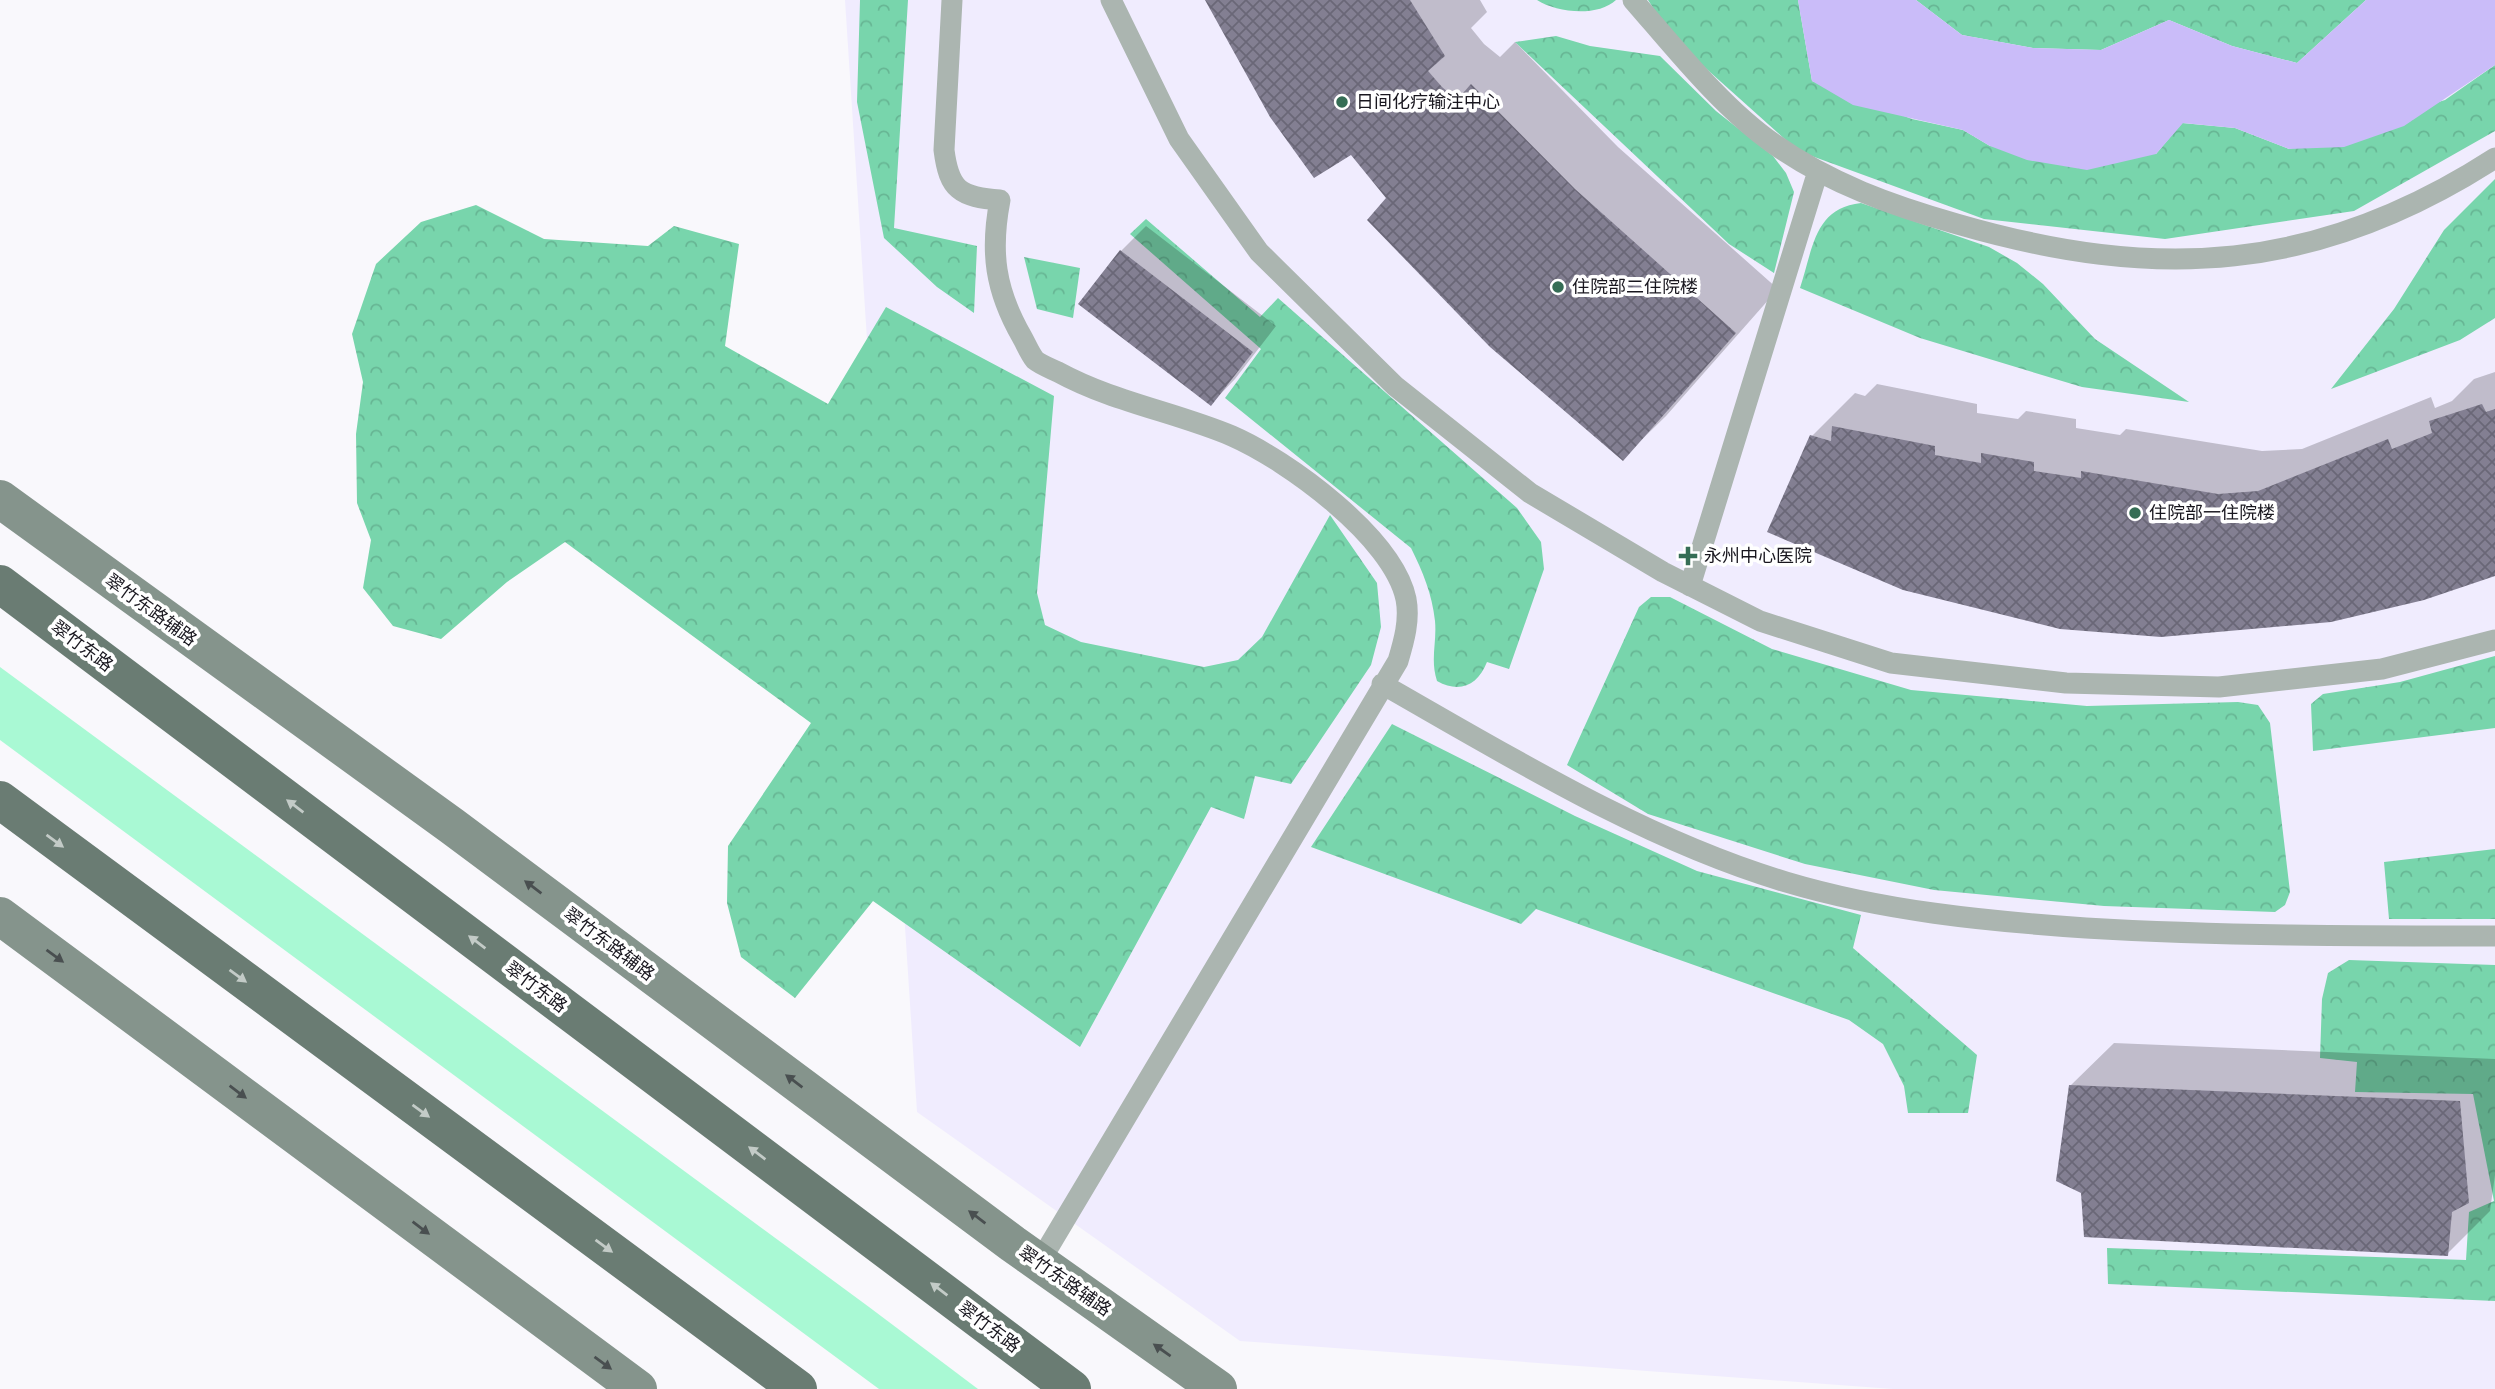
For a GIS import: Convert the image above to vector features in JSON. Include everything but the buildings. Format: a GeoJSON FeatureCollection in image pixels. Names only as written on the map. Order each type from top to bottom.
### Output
{"type":"FeatureCollection","features":[{"type":"Feature","properties":{"kind":"main road","name":"翠竹东路辅路"},"geometry":{"type":"LineString","coordinates":[[0,499],[452,826],[1039,1263],[1218,1389]]}},
{"type":"Feature","properties":{"kind":"main road","name":"翠竹东路"},"geometry":{"type":"LineString","coordinates":[[0,584],[1072,1389]]}},
{"type":"Feature","properties":{"kind":"main road"},"geometry":{"type":"LineString","coordinates":[[0,800],[798,1389]]}},
{"type":"Feature","properties":{"kind":"main road"},"geometry":{"type":"LineString","coordinates":[[0,916],[638,1389]]}},
{"type":"Feature","properties":{"kind":"lane"},"geometry":{"type":"LineString","coordinates":[[952,0],[944,150],[947,173],[958,190],[976,198],[1000,200],[994,229],[995,272],[1012,318],[1036,360],[1078,383],[1233,436],[1286,466],[1348,517],[1395,571],[1406,599],[1406,632],[1398,661],[1039,1263]]}},
{"type":"Feature","properties":{"kind":"lane"},"geometry":{"type":"LineString","coordinates":[[1111,0],[1179,139],[1259,252],[1395,386],[1530,493],[1690,586],[1760,621],[1891,663],[2066,683],[2218,687],[2382,669],[2495,640]]}},
{"type":"Feature","properties":{"kind":"lane"},"geometry":{"type":"LineString","coordinates":[[1633,0],[1695,73],[1772,143],[1840,184],[1910,209],[2019,242],[2111,258],[2201,260],[2282,251],[2353,230],[2420,199],[2495,158]]}},
{"type":"Feature","properties":{"kind":"lane"},"geometry":{"type":"LineString","coordinates":[[1690,586],[1818,171]]}},
{"type":"Feature","properties":{"kind":"lane"},"geometry":{"type":"LineString","coordinates":[[1382,684],[1675,842],[1786,882],[1881,905],[2020,924],[2187,935],[2495,936]]}},
{"type":"Feature","properties":{"kind":"shaded area","name":"永州中心医院"},"geometry":{"type":"Polygon","coordinates":[[[845,0],[2495,0],[2495,1389],[1893,1389],[1240,1341],[917,1112],[845,0]]]}},
{"type":"Feature","properties":{"kind":"shaded area"},"geometry":{"type":"Polygon","coordinates":[[[1798,0],[1916,0],[1962,35],[2033,48],[2101,50],[2169,20],[2232,46],[2297,63],[2366,0],[2495,0],[2495,65],[2404,126],[2344,147],[2289,149],[2235,128],[2183,123],[2156,154],[2087,170],[2027,160],[1990,146],[1963,130],[1853,105],[1812,81],[1798,0]]]}},
{"type":"Feature","properties":{"kind":"green space"},"geometry":{"type":"Polygon","coordinates":[[[860,0],[908,0],[894,228],[977,246],[974,313],[937,287],[884,238],[857,102],[860,0]]]}},
{"type":"Feature","properties":{"kind":"green space"},"geometry":{"type":"Polygon","coordinates":[[[1537,0],[1616,0],[1599,9],[1577,11],[1555,8],[1537,0]]]}},
{"type":"Feature","properties":{"kind":"green space"},"geometry":{"type":"Polygon","coordinates":[[[1648,0],[1798,0],[1812,81],[1912,119],[1963,130],[1990,146],[2156,154],[2182,123],[2235,128],[2289,149],[2445,100],[2495,65],[2495,131],[2354,211],[2165,239],[1984,219],[1798,151],[1673,39],[1648,0]]]}},
{"type":"Feature","properties":{"kind":"green space"},"geometry":{"type":"Polygon","coordinates":[[[1916,0],[2366,0],[2297,63],[2232,46],[2169,20],[2101,50],[2033,48],[1962,35],[1916,0]]]}},
{"type":"Feature","properties":{"kind":"green space"},"geometry":{"type":"Polygon","coordinates":[[[1556,36],[1590,46],[1660,56],[1716,111],[1773,156],[1786,173],[1794,192],[1774,273],[1729,244],[1515,42],[1556,36]]]}},
{"type":"Feature","properties":{"kind":"green space"},"geometry":{"type":"Polygon","coordinates":[[[2495,179],[2495,318],[2460,340],[2331,389],[2394,309],[2444,230],[2495,179]]]}},
{"type":"Feature","properties":{"kind":"green space"},"geometry":{"type":"Polygon","coordinates":[[[1861,203],[1989,247],[2017,263],[2043,284],[2095,339],[2189,402],[2082,387],[1920,338],[1800,288],[1813,245],[1824,222],[1845,206],[1861,203]]]}},
{"type":"Feature","properties":{"kind":"green space"},"geometry":{"type":"Polygon","coordinates":[[[476,205],[544,239],[648,246],[674,226],[739,244],[725,346],[828,404],[886,307],[1054,396],[1037,593],[1045,625],[1081,642],[1204,667],[1238,660],[1262,637],[1330,515],[1377,583],[1381,627],[1371,665],[1291,784],[1255,776],[1244,819],[1211,807],[1080,1047],[873,901],[795,998],[741,957],[727,903],[728,846],[811,723],[565,542],[507,582],[441,639],[393,626],[363,588],[371,540],[357,503],[356,434],[363,382],[352,334],[376,264],[421,222],[476,205]]]}},
{"type":"Feature","properties":{"kind":"green space"},"geometry":{"type":"Polygon","coordinates":[[[1146,219],[1260,317],[1278,298],[1517,508],[1541,542],[1544,569],[1509,669],[1487,662],[1479,677],[1467,685],[1453,687],[1437,681],[1434,665],[1434,611],[1411,548],[1225,398],[1261,349],[1130,234],[1146,219]]]}},
{"type":"Feature","properties":{"kind":"green space"},"geometry":{"type":"Polygon","coordinates":[[[1024,257],[1080,268],[1073,318],[1037,309],[1024,257]]]}},
{"type":"Feature","properties":{"kind":"green space"},"geometry":{"type":"Polygon","coordinates":[[[1651,597],[1670,597],[1772,649],[1911,690],[2087,706],[2238,702],[2258,705],[2270,723],[2290,892],[2285,905],[2275,912],[2104,906],[1934,890],[1805,864],[1648,814],[1567,765],[1639,607],[1651,597]]]}},
{"type":"Feature","properties":{"kind":"green space"},"geometry":{"type":"Polygon","coordinates":[[[2495,656],[2495,728],[2313,751],[2311,704],[2323,694],[2400,682],[2495,656]]]}},
{"type":"Feature","properties":{"kind":"green space"},"geometry":{"type":"Polygon","coordinates":[[[0,667],[978,1389],[879,1389],[0,740],[0,667]]]}},
{"type":"Feature","properties":{"kind":"green space"},"geometry":{"type":"Polygon","coordinates":[[[1392,724],[1575,816],[1697,871],[1861,915],[1853,948],[1977,1055],[1968,1113],[1908,1113],[1904,1086],[1883,1044],[1849,1020],[1536,909],[1521,924],[1311,847],[1392,724]]]}},
{"type":"Feature","properties":{"kind":"green space"},"geometry":{"type":"Polygon","coordinates":[[[2495,849],[2495,919],[2389,919],[2384,862],[2495,849]]]}},
{"type":"Feature","properties":{"kind":"green space"},"geometry":{"type":"Polygon","coordinates":[[[2349,960],[2495,965],[2495,1301],[2108,1284],[2107,1248],[2466,1260],[2469,1212],[2494,1201],[2473,1094],[2355,1092],[2357,1062],[2320,1058],[2322,999],[2328,973],[2349,960]]]}},
{"type":"Feature","properties":{"kind":"place","name":"日间化疗输注中心"},"geometry":{"type":"Point","coordinates":[1342,102]}},
{"type":"Feature","properties":{"kind":"place","name":"住院部二住院楼"},"geometry":{"type":"Point","coordinates":[1558,287]}},
{"type":"Feature","properties":{"kind":"place","name":"住院部一住院楼"},"geometry":{"type":"Point","coordinates":[2135,513]}},
{"type":"Feature","properties":{"kind":"place","name":"永州中心医院"},"geometry":{"type":"Point","coordinates":[1688,556]}}]}
